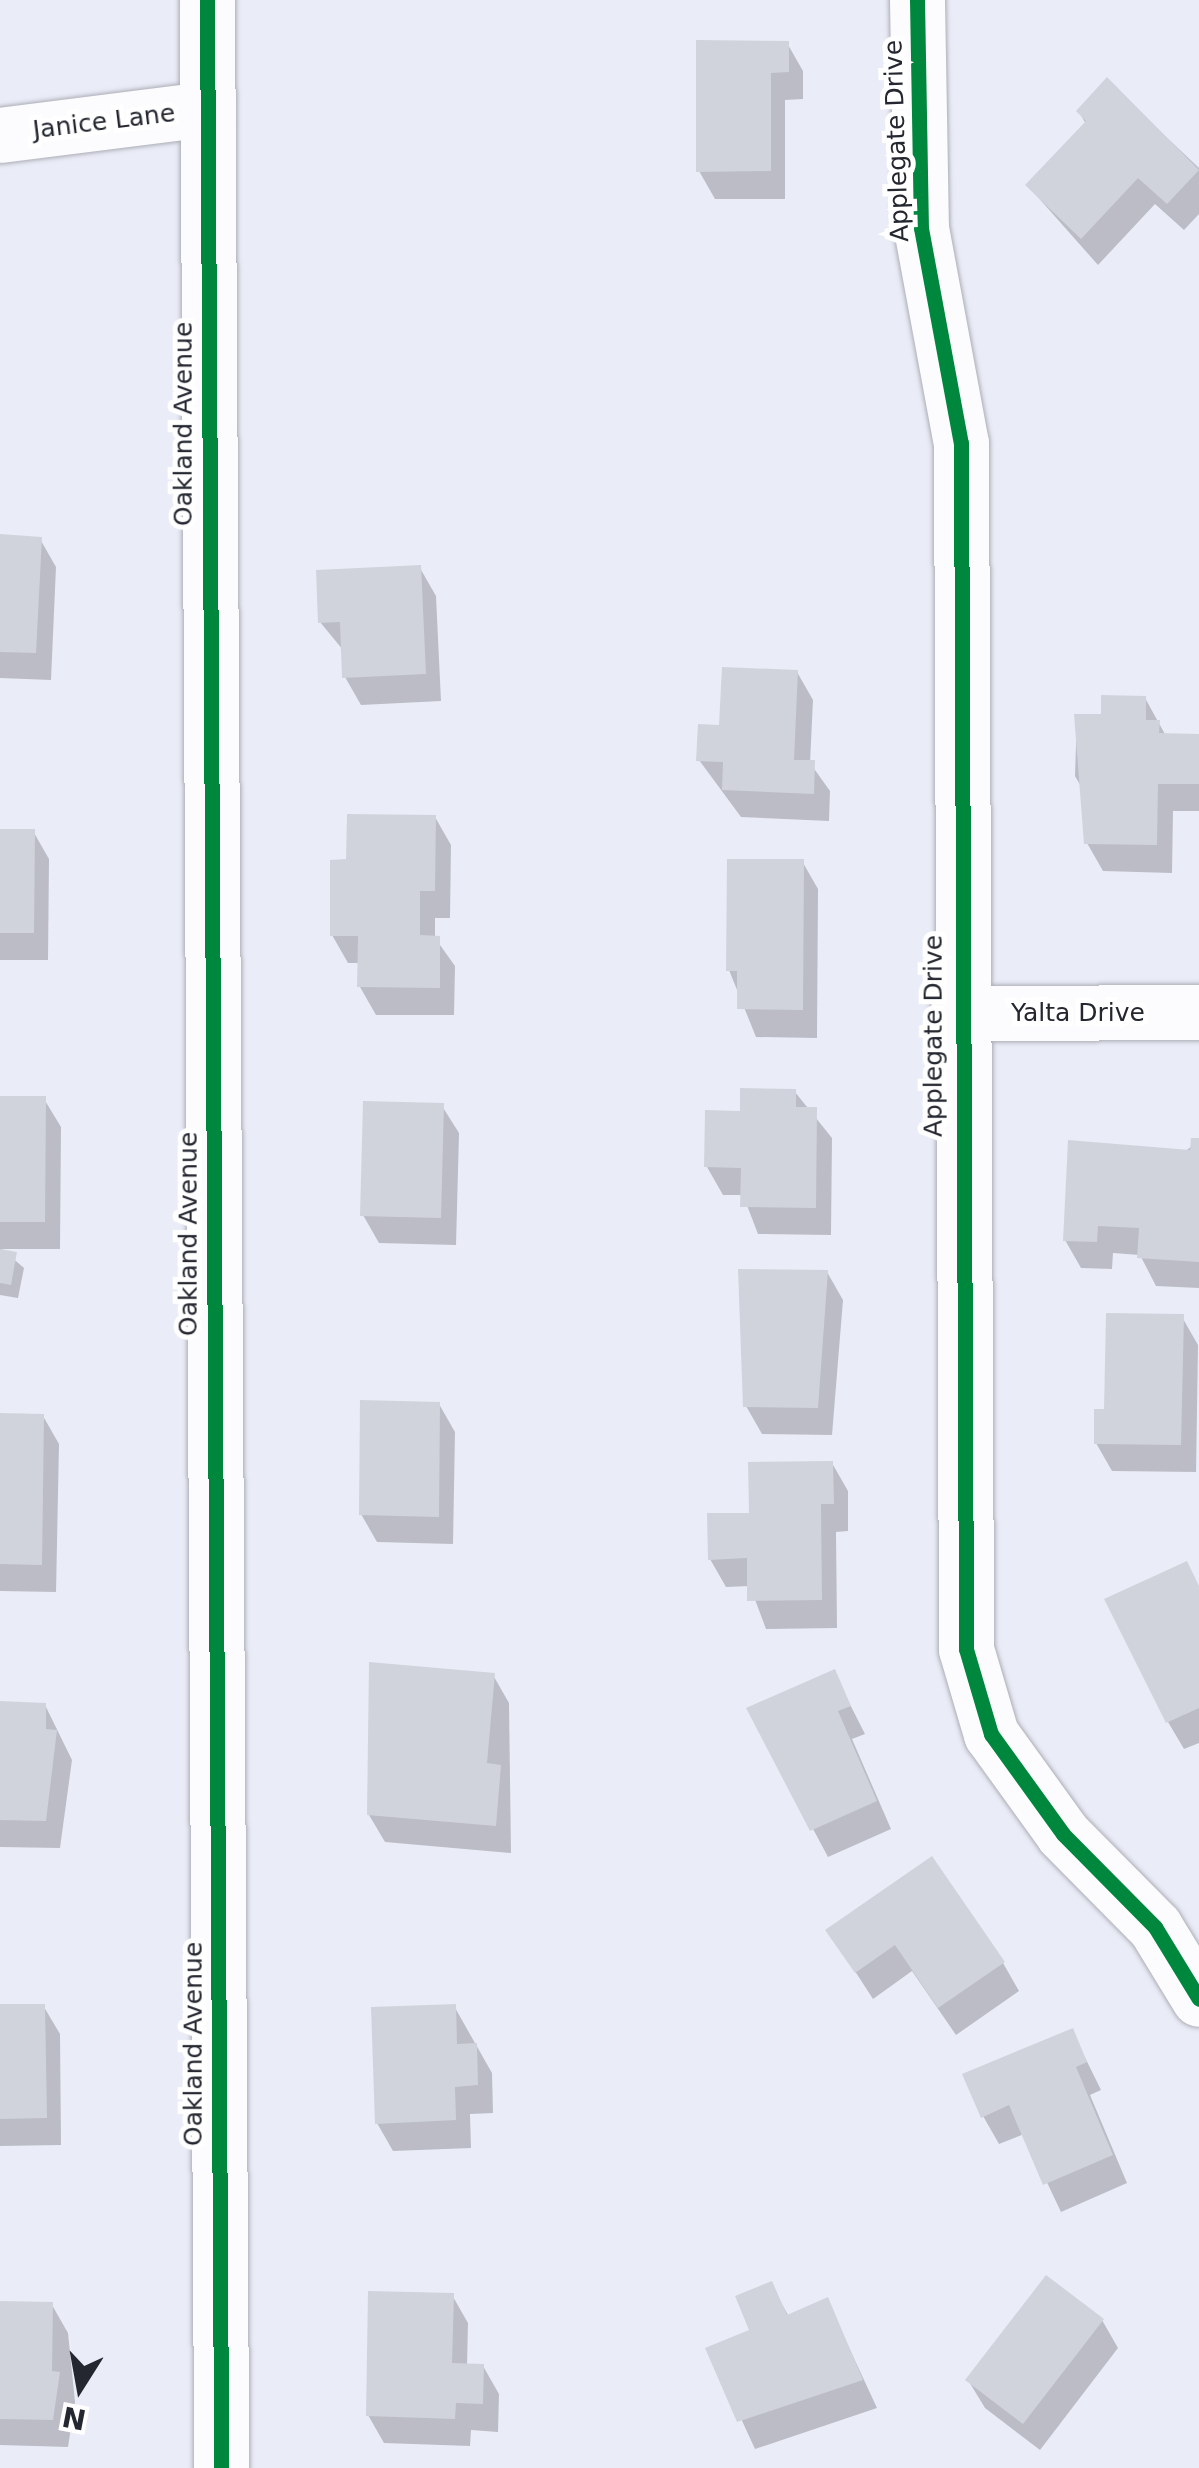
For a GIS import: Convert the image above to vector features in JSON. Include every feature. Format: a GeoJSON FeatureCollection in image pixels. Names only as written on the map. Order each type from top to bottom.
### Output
{"type":"FeatureCollection","features":[{"type":"Feature","properties":{"kind":"street","name":"Oakland Avenue"},"geometry":{"type":"LineString","coordinates":[[206,0],[221,2468]]}},
{"type":"Feature","properties":{"kind":"street","name":"Applegate Drive"},"geometry":{"type":"LineString","coordinates":[[917,0],[921,228],[961,443],[958,1013],[966,1649],[991,1734],[1063,1834],[1155,1927],[1199,1999]]}},
{"type":"Feature","properties":{"kind":"street","name":"Janice Lane"},"geometry":{"type":"LineString","coordinates":[[0,136],[207,109]]}},
{"type":"Feature","properties":{"kind":"street","name":"Yalta Drive"},"geometry":{"type":"LineString","coordinates":[[958,1013],[1199,1012]]}},
{"type":"Feature","properties":{"kind":"building"},"geometry":{"type":"Polygon","coordinates":[[[696,40],[789,41],[789,72],[771,73],[771,171],[696,172],[696,40]]]}},
{"type":"Feature","properties":{"kind":"building"},"geometry":{"type":"Polygon","coordinates":[[[1107,77],[1199,170],[1167,204],[1138,178],[1081,239],[1025,185],[1086,121],[1076,111],[1107,77]]]}},
{"type":"Feature","properties":{"kind":"building"},"geometry":{"type":"Polygon","coordinates":[[[0,534],[42,537],[36,653],[0,652],[0,534]]]}},
{"type":"Feature","properties":{"kind":"building"},"geometry":{"type":"Polygon","coordinates":[[[421,565],[426,674],[342,678],[340,622],[318,623],[316,570],[421,565]]]}},
{"type":"Feature","properties":{"kind":"building"},"geometry":{"type":"Polygon","coordinates":[[[722,667],[798,670],[794,760],[815,760],[814,794],[722,790],[723,762],[696,761],[698,724],[719,725],[722,667]]]}},
{"type":"Feature","properties":{"kind":"building"},"geometry":{"type":"Polygon","coordinates":[[[1101,695],[1146,696],[1146,720],[1160,720],[1159,733],[1199,734],[1199,784],[1158,784],[1157,845],[1084,844],[1074,714],[1101,714],[1101,695]]]}},
{"type":"Feature","properties":{"kind":"building"},"geometry":{"type":"Polygon","coordinates":[[[347,814],[436,815],[435,891],[420,891],[420,935],[440,936],[440,988],[357,987],[358,936],[330,936],[330,860],[346,859],[347,814]]]}},
{"type":"Feature","properties":{"kind":"building"},"geometry":{"type":"Polygon","coordinates":[[[0,829],[35,829],[34,933],[0,933],[0,829]]]}},
{"type":"Feature","properties":{"kind":"building"},"geometry":{"type":"Polygon","coordinates":[[[727,859],[804,859],[803,1010],[737,1009],[737,971],[726,971],[727,859]]]}},
{"type":"Feature","properties":{"kind":"building"},"geometry":{"type":"Polygon","coordinates":[[[740,1088],[796,1089],[796,1107],[817,1107],[816,1208],[740,1207],[741,1168],[704,1167],[705,1110],[740,1111],[740,1088]]]}},
{"type":"Feature","properties":{"kind":"building"},"geometry":{"type":"Polygon","coordinates":[[[0,1096],[46,1096],[45,1222],[0,1222],[0,1096]]]}},
{"type":"Feature","properties":{"kind":"building"},"geometry":{"type":"Polygon","coordinates":[[[363,1101],[444,1103],[441,1218],[360,1216],[363,1101]]]}},
{"type":"Feature","properties":{"kind":"building"},"geometry":{"type":"Polygon","coordinates":[[[1191,1138],[1199,1138],[1199,1262],[1137,1258],[1139,1228],[1098,1226],[1097,1242],[1063,1241],[1068,1140],[1190,1150],[1191,1138]]]}},
{"type":"Feature","properties":{"kind":"building"},"geometry":{"type":"Polygon","coordinates":[[[0,1249],[17,1252],[11,1285],[0,1283],[0,1249]]]}},
{"type":"Feature","properties":{"kind":"building"},"geometry":{"type":"Polygon","coordinates":[[[738,1269],[828,1270],[818,1408],[743,1407],[738,1269]]]}},
{"type":"Feature","properties":{"kind":"building"},"geometry":{"type":"Polygon","coordinates":[[[1106,1313],[1184,1314],[1181,1445],[1094,1444],[1094,1409],[1104,1409],[1106,1313]]]}},
{"type":"Feature","properties":{"kind":"building"},"geometry":{"type":"Polygon","coordinates":[[[360,1400],[440,1402],[439,1517],[359,1515],[360,1400]]]}},
{"type":"Feature","properties":{"kind":"building"},"geometry":{"type":"Polygon","coordinates":[[[0,1413],[44,1414],[42,1565],[0,1564],[0,1413]]]}},
{"type":"Feature","properties":{"kind":"building"},"geometry":{"type":"Polygon","coordinates":[[[833,1461],[834,1504],[821,1504],[822,1600],[747,1601],[747,1558],[708,1560],[707,1513],[749,1513],[748,1462],[833,1461]]]}},
{"type":"Feature","properties":{"kind":"building"},"geometry":{"type":"Polygon","coordinates":[[[1187,1561],[1199,1586],[1199,1708],[1166,1723],[1104,1599],[1187,1561]]]}},
{"type":"Feature","properties":{"kind":"building"},"geometry":{"type":"Polygon","coordinates":[[[369,1662],[495,1673],[487,1763],[501,1765],[496,1826],[367,1815],[369,1662]]]}},
{"type":"Feature","properties":{"kind":"building"},"geometry":{"type":"Polygon","coordinates":[[[835,1669],[851,1706],[838,1711],[877,1801],[810,1831],[746,1708],[835,1669]]]}},
{"type":"Feature","properties":{"kind":"building"},"geometry":{"type":"Polygon","coordinates":[[[0,1701],[46,1703],[46,1729],[57,1730],[46,1821],[0,1820],[0,1701]]]}},
{"type":"Feature","properties":{"kind":"building"},"geometry":{"type":"Polygon","coordinates":[[[932,1856],[1005,1962],[938,2008],[895,1945],[855,1973],[825,1930],[932,1856]]]}},
{"type":"Feature","properties":{"kind":"building"},"geometry":{"type":"Polygon","coordinates":[[[0,2004],[45,2004],[47,2118],[0,2119],[0,2004]]]}},
{"type":"Feature","properties":{"kind":"building"},"geometry":{"type":"Polygon","coordinates":[[[456,2004],[457,2044],[477,2043],[478,2085],[455,2087],[456,2120],[375,2124],[371,2007],[456,2004]]]}},
{"type":"Feature","properties":{"kind":"building"},"geometry":{"type":"Polygon","coordinates":[[[1073,2028],[1087,2062],[1076,2067],[1113,2155],[1043,2185],[1009,2105],[981,2118],[962,2074],[1073,2028]]]}},
{"type":"Feature","properties":{"kind":"building"},"geometry":{"type":"Polygon","coordinates":[[[1046,2275],[1104,2319],[1023,2424],[965,2380],[1046,2275]]]}},
{"type":"Feature","properties":{"kind":"building"},"geometry":{"type":"Polygon","coordinates":[[[772,2281],[787,2315],[828,2297],[863,2380],[737,2422],[705,2348],[749,2330],[735,2296],[772,2281]]]}},
{"type":"Feature","properties":{"kind":"building"},"geometry":{"type":"Polygon","coordinates":[[[368,2291],[454,2293],[452,2363],[484,2364],[483,2404],[456,2403],[455,2419],[366,2416],[368,2291]]]}},
{"type":"Feature","properties":{"kind":"building"},"geometry":{"type":"Polygon","coordinates":[[[0,2301],[53,2302],[52,2371],[60,2372],[53,2420],[0,2419],[0,2301]]]}},
{"type":"Feature","properties":{"kind":"cycle path"},"geometry":{"type":"LineString","coordinates":[[207,0],[221,2468]]}},
{"type":"Feature","properties":{"kind":"cycle path"},"geometry":{"type":"LineString","coordinates":[[917,0],[921,228],[961,443],[966,1649],[991,1734],[1063,1834],[1155,1927],[1199,1999]]}}]}
